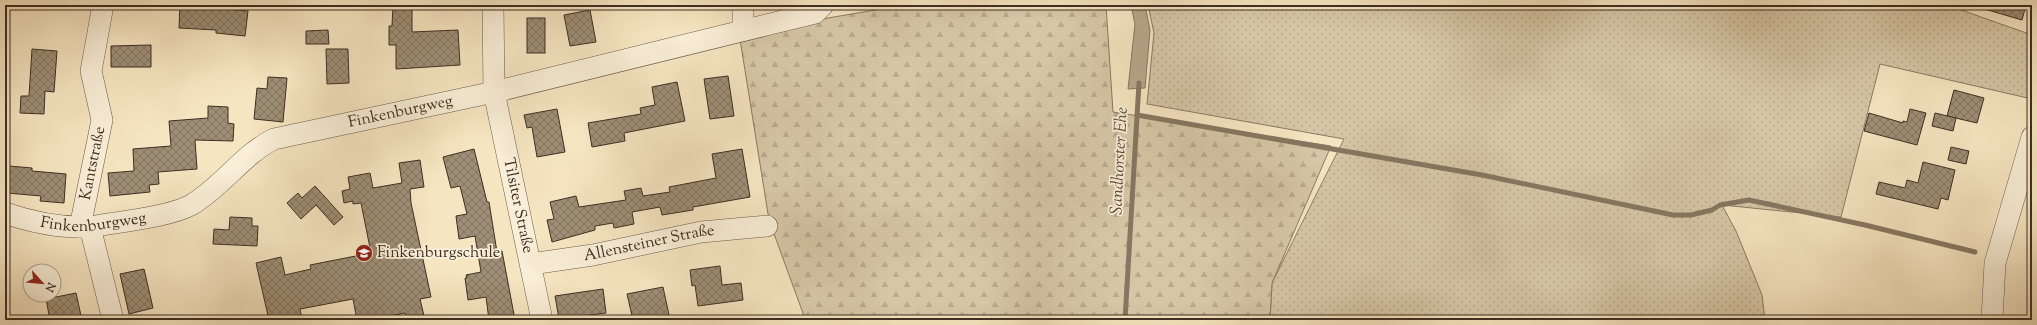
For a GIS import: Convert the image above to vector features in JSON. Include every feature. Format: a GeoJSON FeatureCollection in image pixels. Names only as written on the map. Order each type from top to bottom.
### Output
{"type":"FeatureCollection","features":[{"type":"Feature","properties":{"kind":"street","name":"Kantstraße"},"geometry":{"type":"LineString","coordinates":[[85,227],[102,120],[91,71],[103,5]]}},
{"type":"Feature","properties":{"kind":"street","name":"Tilsiter Straße"},"geometry":{"type":"LineString","coordinates":[[493,5],[494,92],[542,320]]}},
{"type":"Feature","properties":{"kind":"street"},"geometry":{"type":"LineString","coordinates":[[743,5],[743,30]]}},
{"type":"Feature","properties":{"kind":"street","name":"Finkenburgweg"},"geometry":{"type":"LineString","coordinates":[[5,213],[24,219],[85,227],[172,212],[190,206],[204,196],[260,146],[274,139],[494,92],[743,30],[819,9]]}},
{"type":"Feature","properties":{"kind":"street"},"geometry":{"type":"LineString","coordinates":[[1992,320],[1995,263],[2032,137]]}},
{"type":"Feature","properties":{"kind":"street","name":"Allensteiner Straße"},"geometry":{"type":"LineString","coordinates":[[530,264],[593,255],[701,232],[767,226]]}},
{"type":"Feature","properties":{"kind":"street"},"geometry":{"type":"LineString","coordinates":[[85,227],[112,320]]}},
{"type":"Feature","properties":{"kind":"green space"},"geometry":{"type":"Polygon","coordinates":[[[905,5],[1106,5],[1113,112],[1331,146],[1272,283],[1270,320],[803,320],[804,316],[769,220],[739,33],[905,5]]]}},
{"type":"Feature","properties":{"kind":"green space"},"geometry":{"type":"Polygon","coordinates":[[[1148,5],[1947,5],[2032,35],[2032,99],[1880,64],[1841,217],[1722,205],[1736,231],[1762,295],[1765,320],[1270,320],[1272,283],[1344,139],[1147,104],[1154,33],[1148,5]]]}},
{"type":"Feature","properties":{"kind":"shaded area"},"geometry":{"type":"Polygon","coordinates":[[[1131,5],[1145,5],[1150,30],[1145,88],[1128,89],[1135,24],[1131,5]]]}},
{"type":"Feature","properties":{"kind":"building"},"geometry":{"type":"Polygon","coordinates":[[[180,5],[206,5],[206,7],[248,11],[245,36],[216,33],[216,30],[179,28],[180,5]]]}},
{"type":"Feature","properties":{"kind":"building"},"geometry":{"type":"Polygon","coordinates":[[[393,5],[412,5],[412,32],[458,30],[460,65],[396,69],[396,45],[389,45],[389,26],[392,26],[393,5]]]}},
{"type":"Feature","properties":{"kind":"building"},"geometry":{"type":"Polygon","coordinates":[[[1982,5],[2026,5],[2022,20],[1981,8],[1982,5]]]}},
{"type":"Feature","properties":{"kind":"building"},"geometry":{"type":"Polygon","coordinates":[[[590,10],[596,42],[570,46],[564,15],[590,10]]]}},
{"type":"Feature","properties":{"kind":"building"},"geometry":{"type":"Polygon","coordinates":[[[527,18],[545,18],[545,53],[527,53],[527,18]]]}},
{"type":"Feature","properties":{"kind":"building"},"geometry":{"type":"Polygon","coordinates":[[[328,30],[329,44],[306,44],[306,31],[328,30]]]}},
{"type":"Feature","properties":{"kind":"building"},"geometry":{"type":"Polygon","coordinates":[[[151,45],[151,67],[111,67],[111,46],[151,45]]]}},
{"type":"Feature","properties":{"kind":"building"},"geometry":{"type":"Polygon","coordinates":[[[32,49],[57,51],[54,92],[45,91],[44,114],[20,113],[21,96],[29,96],[32,49]]]}},
{"type":"Feature","properties":{"kind":"building"},"geometry":{"type":"Polygon","coordinates":[[[326,49],[348,49],[349,83],[327,84],[326,49]]]}},
{"type":"Feature","properties":{"kind":"building"},"geometry":{"type":"Polygon","coordinates":[[[728,76],[734,116],[710,119],[704,79],[728,76]]]}},
{"type":"Feature","properties":{"kind":"building"},"geometry":{"type":"Polygon","coordinates":[[[268,77],[287,78],[283,122],[254,119],[257,88],[267,89],[268,77]]]}},
{"type":"Feature","properties":{"kind":"building"},"geometry":{"type":"Polygon","coordinates":[[[677,82],[685,121],[624,133],[625,141],[592,147],[588,123],[641,114],[640,108],[655,105],[652,87],[677,82]]]}},
{"type":"Feature","properties":{"kind":"building"},"geometry":{"type":"Polygon","coordinates":[[[1954,90],[1984,98],[1977,123],[1947,116],[1954,90]]]}},
{"type":"Feature","properties":{"kind":"building"},"geometry":{"type":"Polygon","coordinates":[[[208,106],[228,107],[228,123],[234,124],[233,141],[195,140],[197,169],[158,172],[159,184],[149,185],[150,192],[110,196],[108,173],[134,171],[133,149],[171,146],[169,121],[208,118],[208,106]]]}},
{"type":"Feature","properties":{"kind":"building"},"geometry":{"type":"Polygon","coordinates":[[[557,109],[565,152],[537,157],[532,127],[527,128],[524,115],[557,109]]]}},
{"type":"Feature","properties":{"kind":"building"},"geometry":{"type":"Polygon","coordinates":[[[1910,109],[1926,113],[1917,145],[1864,131],[1869,113],[1903,123],[1903,121],[1907,122],[1910,109]]]}},
{"type":"Feature","properties":{"kind":"building"},"geometry":{"type":"Polygon","coordinates":[[[1935,113],[1956,118],[1953,131],[1932,126],[1935,113]]]}},
{"type":"Feature","properties":{"kind":"building"},"geometry":{"type":"Polygon","coordinates":[[[1951,147],[1969,151],[1966,164],[1948,160],[1951,147]]]}},
{"type":"Feature","properties":{"kind":"building"},"geometry":{"type":"Polygon","coordinates":[[[474,149],[487,202],[489,202],[497,252],[502,251],[515,320],[489,320],[486,297],[468,300],[465,278],[467,278],[466,275],[481,272],[475,236],[459,239],[456,216],[467,214],[460,186],[451,188],[443,157],[474,149]]]}},
{"type":"Feature","properties":{"kind":"building"},"geometry":{"type":"Polygon","coordinates":[[[742,149],[750,197],[693,207],[693,210],[662,215],[660,207],[632,212],[634,224],[614,228],[613,223],[595,226],[595,230],[552,242],[547,220],[554,219],[550,202],[576,196],[579,207],[626,200],[624,191],[641,188],[643,196],[670,192],[669,187],[716,178],[712,154],[742,149]]]}},
{"type":"Feature","properties":{"kind":"building"},"geometry":{"type":"Polygon","coordinates":[[[420,160],[424,187],[410,189],[411,203],[431,297],[420,299],[425,320],[407,320],[405,313],[372,320],[357,320],[353,299],[300,309],[302,320],[269,320],[256,263],[281,257],[285,275],[311,269],[310,265],[371,253],[361,203],[353,204],[353,201],[344,203],[342,191],[350,189],[348,177],[370,173],[373,188],[402,183],[399,163],[420,160]]]}},
{"type":"Feature","properties":{"kind":"building"},"geometry":{"type":"Polygon","coordinates":[[[1923,162],[1955,170],[1948,200],[1941,198],[1938,209],[1876,194],[1879,182],[1905,188],[1907,180],[1918,183],[1923,162]]]}},
{"type":"Feature","properties":{"kind":"building"},"geometry":{"type":"Polygon","coordinates":[[[9,166],[32,168],[32,171],[66,174],[64,203],[40,201],[41,196],[7,193],[9,166]]]}},
{"type":"Feature","properties":{"kind":"building"},"geometry":{"type":"Polygon","coordinates":[[[315,186],[343,217],[334,225],[316,205],[301,219],[287,203],[298,193],[302,198],[315,186]]]}},
{"type":"Feature","properties":{"kind":"building"},"geometry":{"type":"Polygon","coordinates":[[[230,217],[252,218],[252,226],[258,226],[257,246],[213,244],[214,229],[229,230],[230,217]]]}},
{"type":"Feature","properties":{"kind":"building"},"geometry":{"type":"Polygon","coordinates":[[[720,266],[722,285],[741,283],[743,300],[698,306],[695,285],[692,286],[690,270],[720,266]]]}},
{"type":"Feature","properties":{"kind":"building"},"geometry":{"type":"Polygon","coordinates":[[[144,269],[153,308],[129,314],[120,274],[144,269]]]}},
{"type":"Feature","properties":{"kind":"building"},"geometry":{"type":"Polygon","coordinates":[[[663,287],[669,315],[647,320],[633,320],[627,294],[663,287]]]}},
{"type":"Feature","properties":{"kind":"building"},"geometry":{"type":"Polygon","coordinates":[[[603,289],[606,313],[559,319],[555,296],[603,289]]]}},
{"type":"Feature","properties":{"kind":"building"},"geometry":{"type":"Polygon","coordinates":[[[76,293],[82,320],[50,320],[47,303],[62,303],[62,296],[76,293]]]}},
{"type":"Feature","properties":{"kind":"waterway","name":"Sandhorster Ehe"},"geometry":{"type":"LineString","coordinates":[[1125,320],[1139,83]]}},
{"type":"Feature","properties":{"kind":"waterway"},"geometry":{"type":"LineString","coordinates":[[1137,115],[1482,175],[1673,215],[1691,215],[1712,210],[1720,205],[1749,200],[1865,225],[1975,252]]}},
{"type":"Feature","properties":{"kind":"place","name":"Finkenburgschule"},"geometry":{"type":"Point","coordinates":[364,253]}}]}
